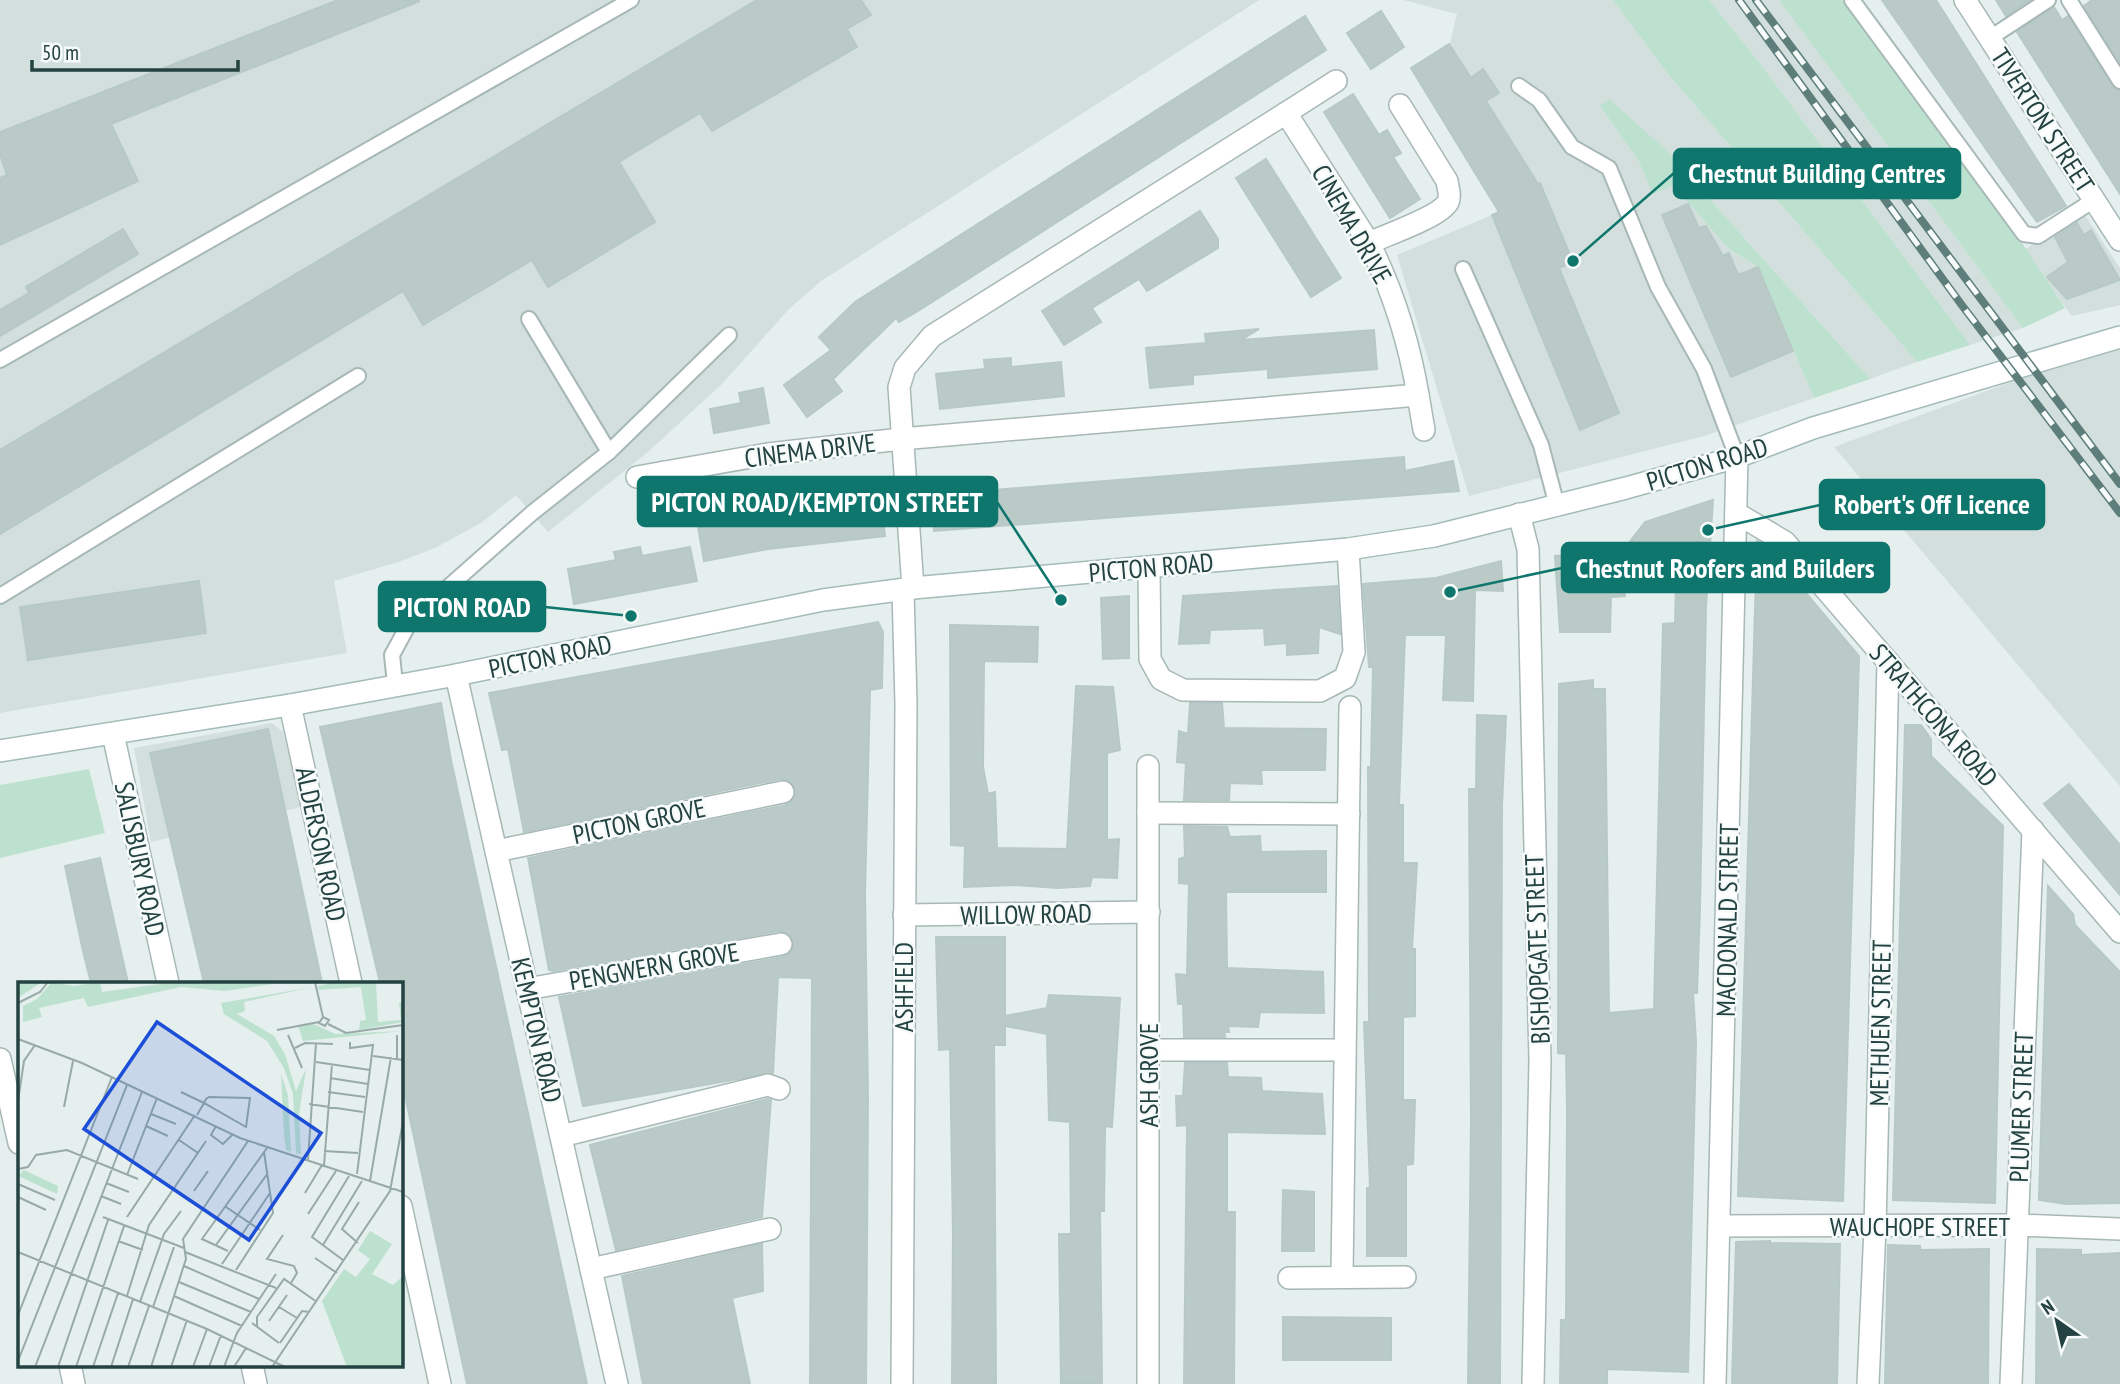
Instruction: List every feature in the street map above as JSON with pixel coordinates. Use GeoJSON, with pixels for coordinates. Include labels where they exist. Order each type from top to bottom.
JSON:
{"type":"FeatureCollection","features":[{"type":"Feature","properties":{"kind":"street","name":"TIVERTON STREET"},"geometry":{"type":"LineString","coordinates":[[1965,0],[2119,237]]}},
{"type":"Feature","properties":{"kind":"street"},"geometry":{"type":"LineString","coordinates":[[1286,113],[1336,81]]}},
{"type":"Feature","properties":{"kind":"street"},"geometry":{"type":"LineString","coordinates":[[1369,243],[1438,212],[1447,203],[1450,193],[1447,181],[1400,105]]}},
{"type":"Feature","properties":{"kind":"street","name":"CINEMA DRIVE"},"geometry":{"type":"LineString","coordinates":[[637,477],[768,454],[901,439],[1418,395],[1412,359],[1391,292],[1369,243],[1286,113],[932,337],[905,368],[898,387],[901,439],[908,589]]}},
{"type":"Feature","properties":{"kind":"street","name":"PICTON ROAD"},"geometry":{"type":"LineString","coordinates":[[0,751],[290,705],[456,675],[823,600],[908,589],[1348,549],[1434,536],[1737,457],[1813,428],[2120,337]]}},
{"type":"Feature","properties":{"kind":"street"},"geometry":{"type":"LineString","coordinates":[[1418,395],[1424,430]]}},
{"type":"Feature","properties":{"kind":"street","name":"MACDONALD STREET"},"geometry":{"type":"LineString","coordinates":[[1715,1384],[1721,1226],[1737,457]]}},
{"type":"Feature","properties":{"kind":"street"},"geometry":{"type":"LineString","coordinates":[[664,472],[672,515]]}},
{"type":"Feature","properties":{"kind":"street","name":"STRATHCONA ROAD"},"geometry":{"type":"LineString","coordinates":[[1736,513],[1785,542],[2120,932]]}},
{"type":"Feature","properties":{"kind":"street","name":"BISHOPGATE STREET"},"geometry":{"type":"LineString","coordinates":[[1519,514],[1528,549],[1540,1061],[1533,1384]]}},
{"type":"Feature","properties":{"kind":"street"},"geometry":{"type":"LineString","coordinates":[[1149,567],[1150,659],[1161,679],[1183,690],[1320,691],[1345,678],[1354,652],[1348,549]]}},
{"type":"Feature","properties":{"kind":"street","name":"ASHFIELD"},"geometry":{"type":"LineString","coordinates":[[902,1384],[908,589]]}},
{"type":"Feature","properties":{"kind":"street","name":"METHUEN STREET"},"geometry":{"type":"LineString","coordinates":[[1868,1384],[1875,1228],[1888,662]]}},
{"type":"Feature","properties":{"kind":"street","name":"KEMPTON ROAD"},"geometry":{"type":"LineString","coordinates":[[456,675],[617,1384]]}},
{"type":"Feature","properties":{"kind":"street","name":"ALDERSON ROAD"},"geometry":{"type":"LineString","coordinates":[[290,705],[351,982]]}},
{"type":"Feature","properties":{"kind":"street"},"geometry":{"type":"LineString","coordinates":[[1342,1275],[1350,707]]}},
{"type":"Feature","properties":{"kind":"street","name":"SALISBURY ROAD"},"geometry":{"type":"LineString","coordinates":[[113,734],[167,982]]}},
{"type":"Feature","properties":{"kind":"street","name":"ASH GROVE"},"geometry":{"type":"LineString","coordinates":[[1148,766],[1148,1384]]}},
{"type":"Feature","properties":{"kind":"street","name":"PICTON GROVE"},"geometry":{"type":"LineString","coordinates":[[496,851],[783,792]]}},
{"type":"Feature","properties":{"kind":"street"},"geometry":{"type":"LineString","coordinates":[[1148,813],[1349,814]]}},
{"type":"Feature","properties":{"kind":"street","name":"PLUMER STREET"},"geometry":{"type":"LineString","coordinates":[[2011,1384],[2033,830]]}},
{"type":"Feature","properties":{"kind":"street","name":"WILLOW ROAD"},"geometry":{"type":"LineString","coordinates":[[904,915],[1149,912]]}},
{"type":"Feature","properties":{"kind":"street","name":"PENGWERN GROVE"},"geometry":{"type":"LineString","coordinates":[[527,989],[781,944]]}},
{"type":"Feature","properties":{"kind":"street"},"geometry":{"type":"LineString","coordinates":[[1148,1050],[1344,1050]]}},
{"type":"Feature","properties":{"kind":"street"},"geometry":{"type":"LineString","coordinates":[[0,1059],[18,1139]]}},
{"type":"Feature","properties":{"kind":"street"},"geometry":{"type":"LineString","coordinates":[[561,1136],[768,1085],[779,1089]]}},
{"type":"Feature","properties":{"kind":"street"},"geometry":{"type":"LineString","coordinates":[[402,1211],[440,1384]]}},
{"type":"Feature","properties":{"kind":"street","name":"WAUCHOPE STREET"},"geometry":{"type":"LineString","coordinates":[[1721,1226],[1875,1228],[2016,1225],[2120,1228]]}},
{"type":"Feature","properties":{"kind":"street"},"geometry":{"type":"LineString","coordinates":[[591,1269],[770,1229]]}},
{"type":"Feature","properties":{"kind":"street"},"geometry":{"type":"LineString","coordinates":[[1289,1278],[1342,1275],[1405,1277]]}},
{"type":"Feature","properties":{"kind":"street"},"geometry":{"type":"LineString","coordinates":[[70,1366],[74,1384]]}},
{"type":"Feature","properties":{"kind":"street"},"geometry":{"type":"LineString","coordinates":[[252,1366],[257,1384]]}},
{"type":"Feature","properties":{"kind":"lane"},"geometry":{"type":"LineString","coordinates":[[0,360],[631,0]]}},
{"type":"Feature","properties":{"kind":"lane"},"geometry":{"type":"LineString","coordinates":[[1852,0],[2024,234],[2038,236],[2094,200]]}},
{"type":"Feature","properties":{"kind":"lane"},"geometry":{"type":"LineString","coordinates":[[1990,38],[2048,0]]}},
{"type":"Feature","properties":{"kind":"lane"},"geometry":{"type":"LineString","coordinates":[[2076,2],[2120,81]]}},
{"type":"Feature","properties":{"kind":"lane"},"geometry":{"type":"LineString","coordinates":[[1519,86],[1539,100],[1572,147],[1609,168],[1658,287],[1704,369],[1737,457]]}},
{"type":"Feature","properties":{"kind":"lane"},"geometry":{"type":"LineString","coordinates":[[1464,269],[1541,445],[1557,506]]}},
{"type":"Feature","properties":{"kind":"lane"},"geometry":{"type":"LineString","coordinates":[[529,319],[609,452]]}},
{"type":"Feature","properties":{"kind":"lane"},"geometry":{"type":"LineString","coordinates":[[396,684],[392,655],[411,620],[532,513],[609,452],[730,335]]}},
{"type":"Feature","properties":{"kind":"lane"},"geometry":{"type":"LineString","coordinates":[[0,596],[358,376]]}},
{"type":"Feature","properties":{"kind":"shaded area"},"geometry":{"type":"Polygon","coordinates":[[[0,0],[1259,0],[821,281],[789,309],[722,384],[648,452],[548,532],[516,495],[481,523],[435,548],[334,581],[347,653],[0,713],[0,0]]]}},
{"type":"Feature","properties":{"kind":"shaded area"},"geometry":{"type":"Polygon","coordinates":[[[1403,0],[1613,0],[1668,74],[1917,362],[1870,379],[1666,150],[1600,106],[1638,160],[1653,193],[1673,184],[1729,249],[1758,267],[1814,398],[1704,436],[1469,496],[1397,255],[1499,212],[1411,68],[1450,43],[1457,14],[1403,0]]]}},
{"type":"Feature","properties":{"kind":"shaded area"},"geometry":{"type":"Polygon","coordinates":[[[1709,0],[1779,0],[2023,328],[1970,345],[1759,62],[1709,0]]]}},
{"type":"Feature","properties":{"kind":"shaded area"},"geometry":{"type":"Polygon","coordinates":[[[2083,212],[2120,268],[2120,305],[2072,316],[2024,250],[2083,212]]]}},
{"type":"Feature","properties":{"kind":"shaded area"},"geometry":{"type":"Polygon","coordinates":[[[2120,348],[2120,786],[1834,447],[2082,356],[2120,348]]]}},
{"type":"Feature","properties":{"kind":"shaded area"},"geometry":{"type":"Polygon","coordinates":[[[272,723],[283,732],[301,807],[151,842],[134,748],[272,723]]]}},
{"type":"Feature","properties":{"kind":"green space"},"geometry":{"type":"Polygon","coordinates":[[[1613,0],[1709,0],[1759,62],[1970,345],[1917,362],[1668,74],[1613,0]]]}},
{"type":"Feature","properties":{"kind":"green space"},"geometry":{"type":"Polygon","coordinates":[[[1779,0],[1842,0],[2016,234],[2065,308],[2023,328],[1779,0]]]}},
{"type":"Feature","properties":{"kind":"green space"},"geometry":{"type":"Polygon","coordinates":[[[1609,99],[1666,150],[1870,379],[1814,398],[1758,267],[1729,249],[1673,185],[1653,194],[1638,160],[1600,106],[1609,99]]]}},
{"type":"Feature","properties":{"kind":"green space"},"geometry":{"type":"Polygon","coordinates":[[[89,769],[105,833],[0,858],[0,785],[89,769]]]}},
{"type":"Feature","properties":{"kind":"building"},"geometry":{"type":"Polygon","coordinates":[[[338,0],[420,1],[111,124],[138,181],[0,245],[0,178],[7,175],[0,154],[0,132],[338,0]]]}},
{"type":"Feature","properties":{"kind":"building"},"geometry":{"type":"Polygon","coordinates":[[[757,0],[861,0],[871,15],[847,29],[857,47],[712,131],[700,113],[619,162],[655,222],[548,287],[532,260],[423,325],[403,291],[0,534],[0,450],[757,0]]]}},
{"type":"Feature","properties":{"kind":"building"},"geometry":{"type":"Polygon","coordinates":[[[1882,0],[1936,0],[2066,206],[2037,222],[1882,0]]]}},
{"type":"Feature","properties":{"kind":"building"},"geometry":{"type":"Polygon","coordinates":[[[1996,0],[2030,0],[2006,16],[1996,0]]]}},
{"type":"Feature","properties":{"kind":"building"},"geometry":{"type":"Polygon","coordinates":[[[2092,0],[2120,0],[2120,63],[2084,6],[2092,0]]]}},
{"type":"Feature","properties":{"kind":"building"},"geometry":{"type":"Polygon","coordinates":[[[2054,7],[2062,20],[2068,16],[2112,86],[2120,91],[2120,194],[2017,32],[2054,7]]]}},
{"type":"Feature","properties":{"kind":"building"},"geometry":{"type":"Polygon","coordinates":[[[1381,11],[1404,47],[1371,69],[1347,33],[1381,11]]]}},
{"type":"Feature","properties":{"kind":"building"},"geometry":{"type":"Polygon","coordinates":[[[1305,16],[1326,50],[918,311],[899,322],[896,318],[833,379],[842,391],[807,417],[784,385],[831,350],[819,337],[855,302],[1305,16]]]}},
{"type":"Feature","properties":{"kind":"building"},"geometry":{"type":"Polygon","coordinates":[[[1449,44],[1471,78],[1483,69],[1499,93],[1486,101],[1538,184],[1540,183],[1573,262],[1559,268],[1619,413],[1580,430],[1492,215],[1499,212],[1411,68],[1449,44]]]}},
{"type":"Feature","properties":{"kind":"building"},"geometry":{"type":"Polygon","coordinates":[[[1353,94],[1379,135],[1387,130],[1401,153],[1393,157],[1420,199],[1390,218],[1324,112],[1353,94]]]}},
{"type":"Feature","properties":{"kind":"building"},"geometry":{"type":"Polygon","coordinates":[[[1266,159],[1341,278],[1311,297],[1236,178],[1266,159]]]}},
{"type":"Feature","properties":{"kind":"building"},"geometry":{"type":"Polygon","coordinates":[[[1688,204],[1699,228],[1706,226],[1723,256],[1729,253],[1738,275],[1758,267],[1793,351],[1731,377],[1662,215],[1688,204]]]}},
{"type":"Feature","properties":{"kind":"building"},"geometry":{"type":"Polygon","coordinates":[[[1200,211],[1218,239],[1218,248],[1147,291],[1139,279],[1092,308],[1101,322],[1064,345],[1042,311],[1200,211]]]}},
{"type":"Feature","properties":{"kind":"building"},"geometry":{"type":"Polygon","coordinates":[[[2077,223],[2084,235],[2091,230],[2120,280],[2067,299],[2047,277],[2068,262],[2055,237],[2077,223]]]}},
{"type":"Feature","properties":{"kind":"building"},"geometry":{"type":"Polygon","coordinates":[[[123,229],[138,254],[0,336],[0,310],[29,293],[26,287],[123,229]]]}},
{"type":"Feature","properties":{"kind":"building"},"geometry":{"type":"Polygon","coordinates":[[[1259,329],[1241,340],[1374,330],[1377,369],[1268,378],[1268,369],[1193,375],[1193,384],[1150,388],[1146,348],[1206,343],[1205,334],[1259,329]]]}},
{"type":"Feature","properties":{"kind":"building"},"geometry":{"type":"Polygon","coordinates":[[[1011,358],[1011,367],[1061,362],[1064,396],[940,409],[936,374],[985,369],[984,360],[1011,358]]]}},
{"type":"Feature","properties":{"kind":"building"},"geometry":{"type":"Polygon","coordinates":[[[763,388],[769,423],[714,433],[710,409],[741,403],[739,393],[763,388]]]}},
{"type":"Feature","properties":{"kind":"building"},"geometry":{"type":"Polygon","coordinates":[[[1404,457],[1405,471],[1453,461],[1459,491],[934,531],[932,495],[1404,457]]]}},
{"type":"Feature","properties":{"kind":"building"},"geometry":{"type":"Polygon","coordinates":[[[1713,500],[1706,607],[1697,993],[1693,993],[1696,1042],[1688,1372],[1607,1369],[1607,1384],[1560,1384],[1561,1320],[1566,1320],[1567,1109],[1566,1054],[1558,1053],[1559,684],[1593,680],[1593,689],[1605,689],[1609,1013],[1654,1009],[1663,624],[1675,623],[1677,549],[1625,548],[1645,522],[1713,500]]]}},
{"type":"Feature","properties":{"kind":"building"},"geometry":{"type":"Polygon","coordinates":[[[881,501],[885,536],[768,549],[704,561],[698,527],[783,512],[881,501]]]}},
{"type":"Feature","properties":{"kind":"building"},"geometry":{"type":"Polygon","coordinates":[[[1757,541],[1773,550],[1787,565],[1784,587],[1800,586],[1859,656],[1843,1201],[1738,1196],[1757,541]]]}},
{"type":"Feature","properties":{"kind":"building"},"geometry":{"type":"Polygon","coordinates":[[[1621,545],[1625,596],[1611,597],[1610,632],[1560,632],[1555,556],[1573,555],[1573,549],[1621,545]]]}},
{"type":"Feature","properties":{"kind":"building"},"geometry":{"type":"Polygon","coordinates":[[[640,547],[642,556],[690,547],[697,581],[574,604],[568,569],[616,560],[614,552],[640,547]]]}},
{"type":"Feature","properties":{"kind":"building"},"geometry":{"type":"Polygon","coordinates":[[[1501,561],[1503,591],[1475,590],[1473,701],[1443,700],[1446,635],[1405,635],[1399,805],[1403,805],[1403,863],[1417,863],[1412,949],[1415,949],[1415,1016],[1403,1017],[1403,1100],[1415,1100],[1413,1164],[1406,1165],[1406,1256],[1367,1256],[1367,1188],[1370,1188],[1364,1022],[1369,1022],[1368,767],[1371,767],[1373,667],[1369,667],[1363,584],[1436,578],[1501,561]]]}},
{"type":"Feature","properties":{"kind":"building"},"geometry":{"type":"Polygon","coordinates":[[[199,581],[206,633],[28,660],[20,607],[199,581]]]}},
{"type":"Feature","properties":{"kind":"building"},"geometry":{"type":"Polygon","coordinates":[[[1337,586],[1340,634],[1319,627],[1318,653],[1287,655],[1287,643],[1265,645],[1264,628],[1210,630],[1209,643],[1179,644],[1183,596],[1337,586]]]}},
{"type":"Feature","properties":{"kind":"building"},"geometry":{"type":"Polygon","coordinates":[[[1129,596],[1129,658],[1103,659],[1101,598],[1129,596]]]}},
{"type":"Feature","properties":{"kind":"building"},"geometry":{"type":"Polygon","coordinates":[[[878,622],[883,632],[882,688],[870,690],[865,894],[868,1097],[866,1384],[810,1384],[812,978],[778,977],[773,1073],[583,1106],[559,997],[783,957],[793,949],[791,936],[779,931],[549,970],[528,858],[786,805],[795,797],[796,789],[788,780],[780,779],[524,832],[508,749],[502,750],[489,693],[878,622]]]}},
{"type":"Feature","properties":{"kind":"building"},"geometry":{"type":"Polygon","coordinates":[[[950,625],[1038,627],[1037,662],[984,661],[983,767],[988,794],[995,792],[997,848],[1067,849],[1076,686],[1113,687],[1120,750],[1107,753],[1107,840],[1119,839],[1117,878],[1092,877],[1090,886],[1058,888],[1015,885],[964,887],[965,846],[951,845],[950,625]]]}},
{"type":"Feature","properties":{"kind":"building"},"geometry":{"type":"Polygon","coordinates":[[[441,703],[451,760],[587,1384],[467,1384],[402,1082],[402,982],[380,982],[320,727],[441,703]]]}},
{"type":"Feature","properties":{"kind":"building"},"geometry":{"type":"Polygon","coordinates":[[[1190,703],[1222,703],[1224,728],[1326,729],[1325,770],[1261,770],[1262,784],[1230,783],[1229,800],[1184,800],[1186,763],[1177,762],[1179,731],[1188,734],[1190,703]]]}},
{"type":"Feature","properties":{"kind":"building"},"geometry":{"type":"Polygon","coordinates":[[[1477,715],[1506,716],[1502,806],[1500,1384],[1468,1384],[1471,1121],[1469,789],[1476,789],[1477,715]]]}},
{"type":"Feature","properties":{"kind":"building"},"geometry":{"type":"Polygon","coordinates":[[[1905,725],[1921,725],[1931,739],[1931,756],[2003,826],[1995,1203],[1893,1200],[1905,725]]]}},
{"type":"Feature","properties":{"kind":"building"},"geometry":{"type":"Polygon","coordinates":[[[268,729],[322,982],[204,982],[150,753],[268,729]]]}},
{"type":"Feature","properties":{"kind":"building"},"geometry":{"type":"Polygon","coordinates":[[[2069,784],[2120,845],[2120,895],[2044,804],[2069,784]]]}},
{"type":"Feature","properties":{"kind":"building"},"geometry":{"type":"Polygon","coordinates":[[[1184,826],[1227,827],[1230,837],[1260,836],[1261,852],[1326,851],[1326,892],[1226,892],[1227,968],[1323,972],[1324,1013],[1260,1012],[1258,1027],[1228,1026],[1229,1032],[1224,1032],[1225,1037],[1184,1037],[1183,1004],[1178,1004],[1176,974],[1187,975],[1189,884],[1179,883],[1179,859],[1185,857],[1184,826]]]}},
{"type":"Feature","properties":{"kind":"building"},"geometry":{"type":"Polygon","coordinates":[[[100,858],[128,982],[91,982],[65,866],[100,858]]]}},
{"type":"Feature","properties":{"kind":"building"},"geometry":{"type":"Polygon","coordinates":[[[2048,886],[2073,914],[2075,925],[2120,972],[2120,1203],[2066,1204],[2039,1200],[2048,886]]]}},
{"type":"Feature","properties":{"kind":"building"},"geometry":{"type":"Polygon","coordinates":[[[936,937],[1005,937],[1005,1016],[1047,1008],[1049,995],[1120,998],[1112,1127],[1105,1126],[1104,1211],[1100,1211],[1102,1383],[1061,1383],[1059,1234],[1071,1234],[1070,1122],[1049,1120],[1047,1034],[1005,1026],[1005,1045],[994,1045],[996,1384],[952,1384],[950,1049],[939,1050],[936,937]]]}},
{"type":"Feature","properties":{"kind":"building"},"geometry":{"type":"Polygon","coordinates":[[[1185,1063],[1227,1063],[1228,1077],[1261,1078],[1262,1091],[1322,1094],[1325,1134],[1227,1132],[1227,1212],[1235,1212],[1234,1384],[1184,1384],[1187,1125],[1177,1126],[1176,1096],[1183,1096],[1185,1063]]]}},
{"type":"Feature","properties":{"kind":"building"},"geometry":{"type":"Polygon","coordinates":[[[771,1100],[762,1217],[616,1250],[590,1145],[771,1100]]]}},
{"type":"Feature","properties":{"kind":"building"},"geometry":{"type":"Polygon","coordinates":[[[1283,1190],[1314,1192],[1314,1251],[1282,1251],[1283,1190]]]}},
{"type":"Feature","properties":{"kind":"building"},"geometry":{"type":"Polygon","coordinates":[[[1736,1242],[1840,1244],[1837,1384],[1732,1384],[1736,1242]]]}},
{"type":"Feature","properties":{"kind":"building"},"geometry":{"type":"Polygon","coordinates":[[[762,1244],[763,1291],[732,1298],[750,1384],[643,1384],[622,1276],[762,1244]]]}},
{"type":"Feature","properties":{"kind":"building"},"geometry":{"type":"Polygon","coordinates":[[[1888,1245],[1920,1246],[1920,1250],[1989,1249],[1988,1384],[1885,1384],[1888,1245]]]}},
{"type":"Feature","properties":{"kind":"building"},"geometry":{"type":"Polygon","coordinates":[[[2037,1249],[2081,1250],[2081,1255],[2120,1253],[2120,1384],[2036,1384],[2037,1249]]]}},
{"type":"Feature","properties":{"kind":"building"},"geometry":{"type":"Polygon","coordinates":[[[1283,1317],[1391,1318],[1391,1360],[1283,1360],[1283,1317]]]}},
{"type":"Feature","properties":{"kind":"railway"},"geometry":{"type":"LineString","coordinates":[[1739,0],[1961,304],[2120,513]]}},
{"type":"Feature","properties":{"kind":"railway"},"geometry":{"type":"LineString","coordinates":[[1756,0],[2120,484]]}},
{"type":"Feature","properties":{"kind":"place","name":"Chestnut Building Centres"},"geometry":{"type":"Point","coordinates":[1573,261]}},
{"type":"Feature","properties":{"kind":"place","name":"Robert's Off Licence"},"geometry":{"type":"Point","coordinates":[1708,530]}},
{"type":"Feature","properties":{"kind":"place","name":"Chestnut Roofers and Builders"},"geometry":{"type":"Point","coordinates":[1450,592]}},
{"type":"Feature","properties":{"kind":"place","name":"PICTON ROAD/KEMPTON STREET"},"geometry":{"type":"Point","coordinates":[1061,600]}},
{"type":"Feature","properties":{"kind":"place","name":"PICTON ROAD"},"geometry":{"type":"Point","coordinates":[631,616]}}]}
